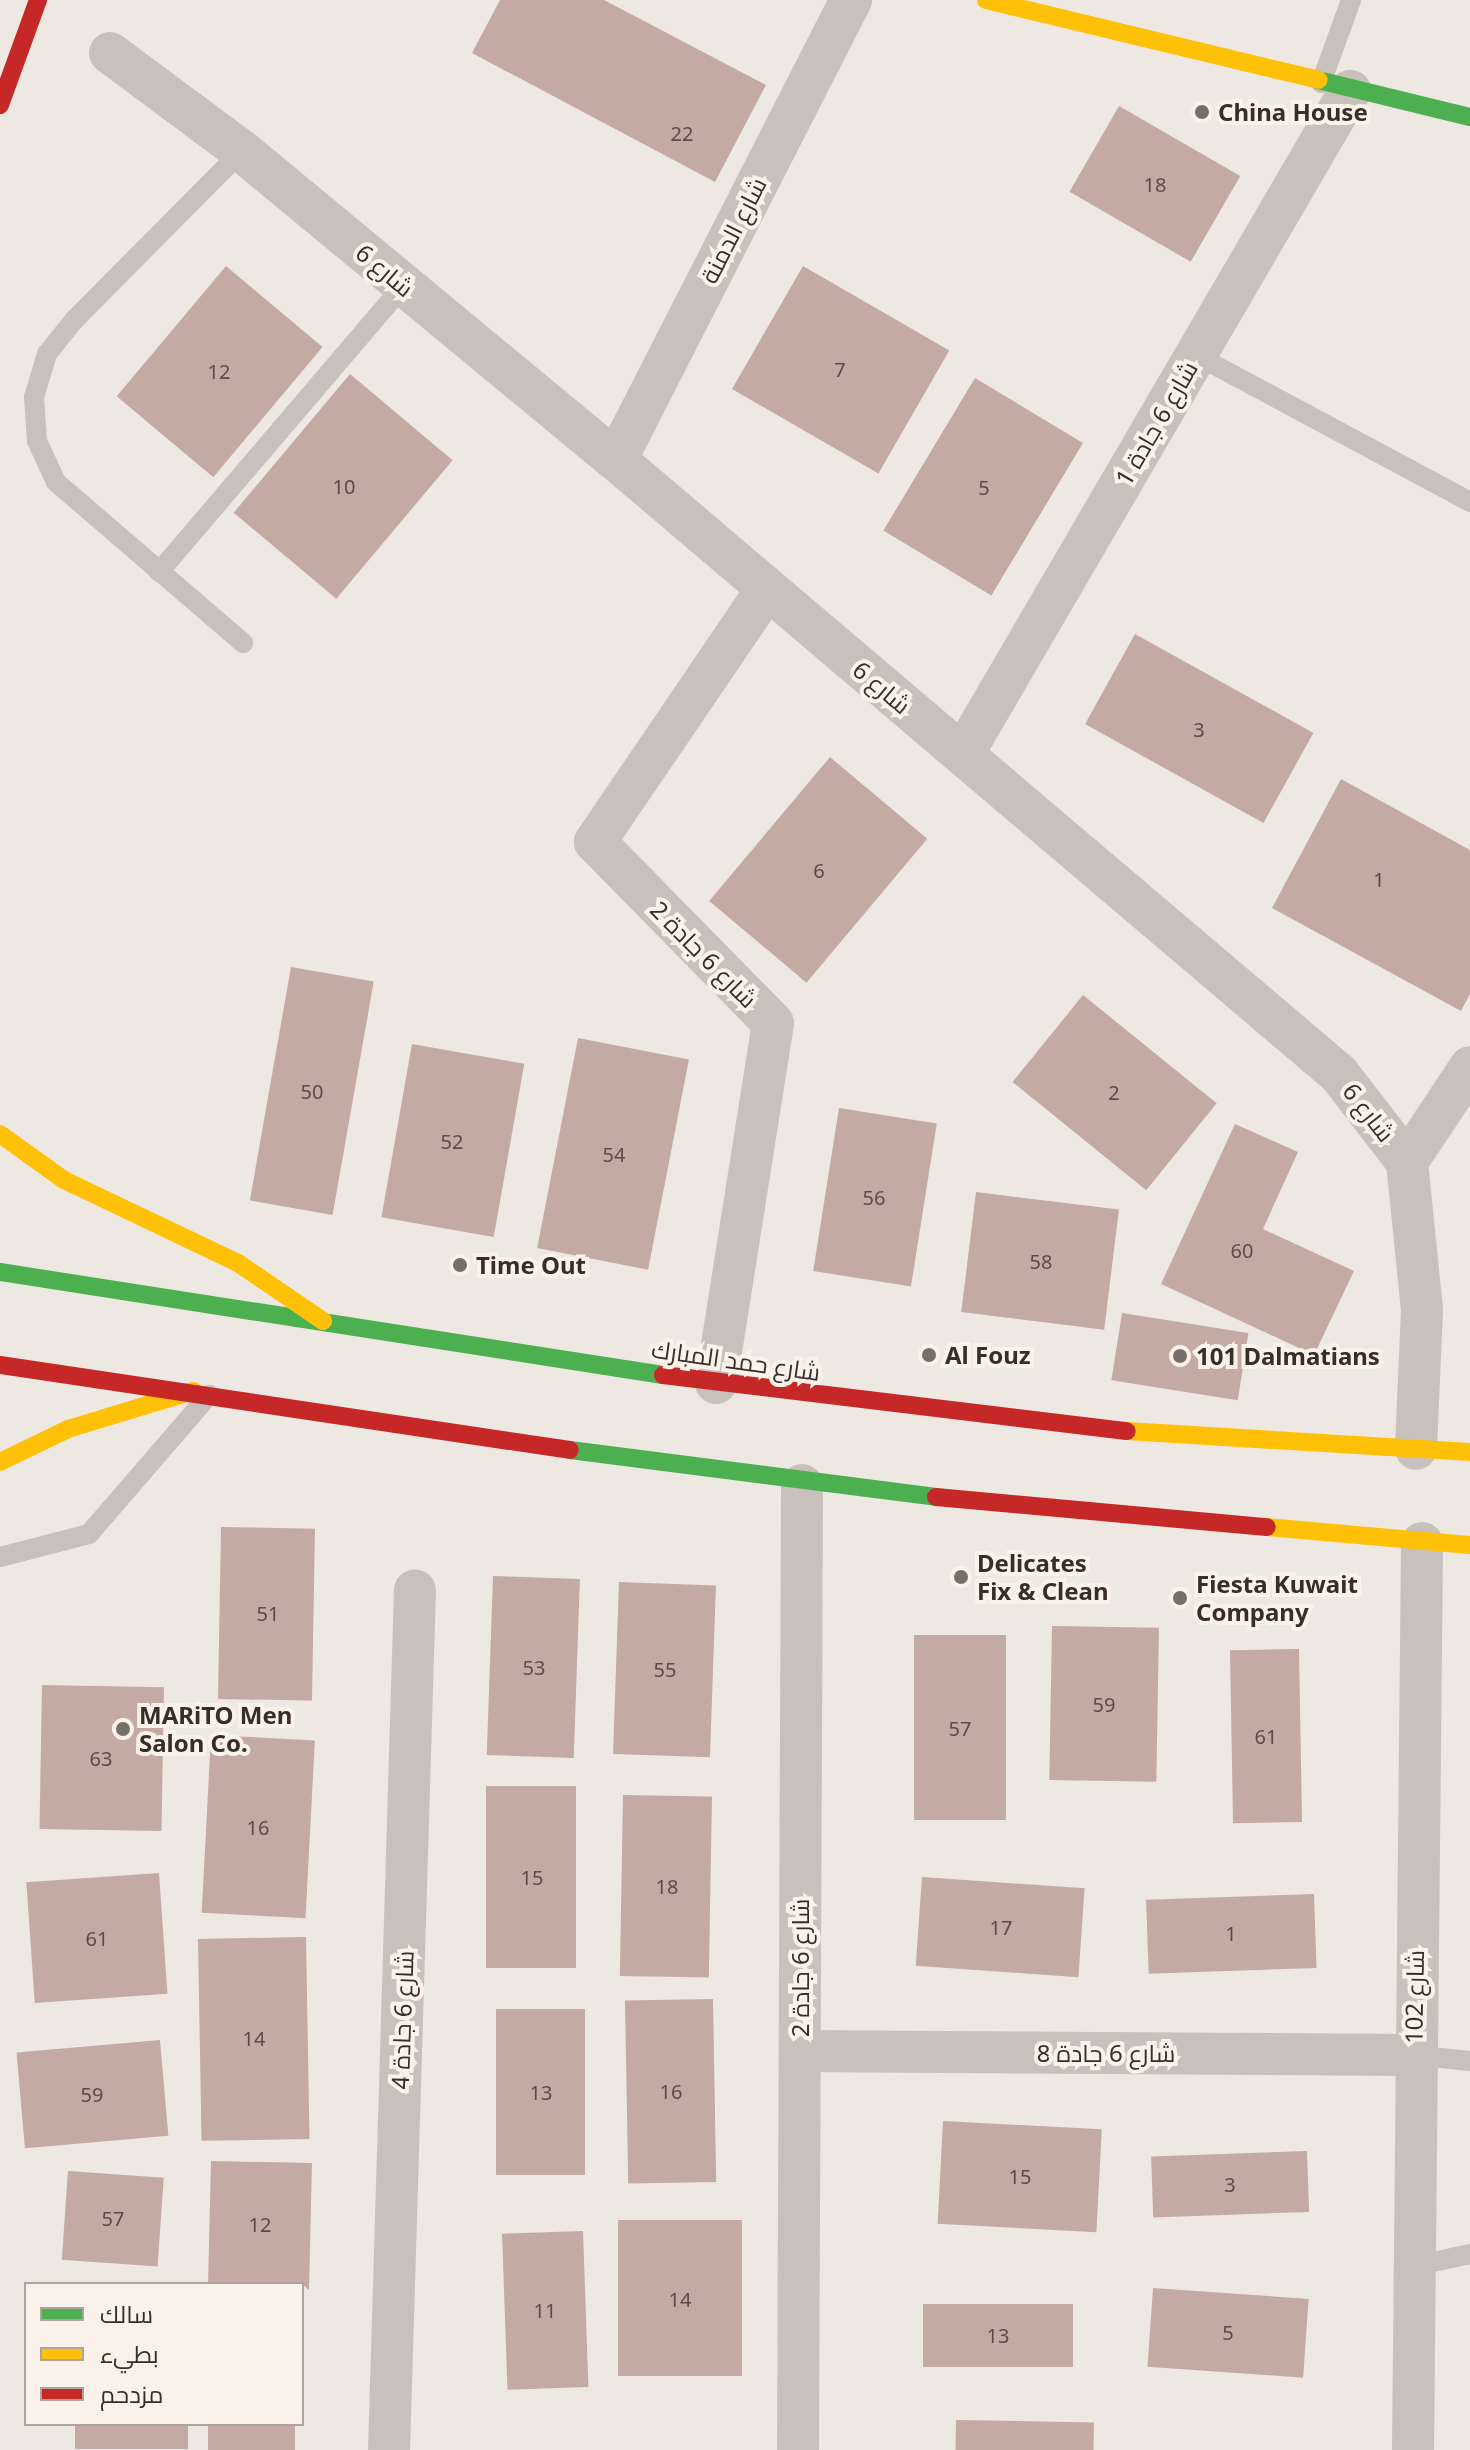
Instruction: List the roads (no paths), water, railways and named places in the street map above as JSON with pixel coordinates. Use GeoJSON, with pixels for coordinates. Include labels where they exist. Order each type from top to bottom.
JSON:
{"type":"FeatureCollection","features":[{"type":"Feature","properties":{"kind":"main road"},"geometry":{"type":"LineString","coordinates":[[0,105],[38,0]]}},
{"type":"Feature","properties":{"kind":"main road"},"geometry":{"type":"LineString","coordinates":[[986,0],[1335,87],[1470,117]]}},
{"type":"Feature","properties":{"kind":"main road"},"geometry":{"type":"LineString","coordinates":[[0,1134],[64,1180],[227,1256],[323,1321]]}},
{"type":"Feature","properties":{"kind":"main road","name":"شارع حمد المبارك"},"geometry":{"type":"LineString","coordinates":[[0,1272],[716,1383],[1070,1428],[1470,1452]]}},
{"type":"Feature","properties":{"kind":"main road"},"geometry":{"type":"LineString","coordinates":[[0,1365],[202,1392],[802,1485],[1470,1545]]}},
{"type":"Feature","properties":{"kind":"main road"},"geometry":{"type":"LineString","coordinates":[[0,1462],[68,1429],[202,1392]]}},
{"type":"Feature","properties":{"kind":"street","name":"شارع الدمنة"},"geometry":{"type":"LineString","coordinates":[[616,460],[851,0]]}},
{"type":"Feature","properties":{"kind":"street","name":"شارع 6"},"geometry":{"type":"LineString","coordinates":[[110,53],[242,151],[616,460],[1339,1074],[1407,1162],[1422,1310],[1416,1449]]}},
{"type":"Feature","properties":{"kind":"street","name":"شارع 6 جادة 1"},"geometry":{"type":"LineString","coordinates":[[963,754],[1196,355],[1335,87]]}},
{"type":"Feature","properties":{"kind":"street","name":"شارع 6 جادة 2"},"geometry":{"type":"LineString","coordinates":[[716,1383],[773,1023],[595,842],[766,590]]}},
{"type":"Feature","properties":{"kind":"street"},"geometry":{"type":"LineString","coordinates":[[1407,1162],[1470,1067]]}},
{"type":"Feature","properties":{"kind":"street","name":"شارع 6 جادة 2"},"geometry":{"type":"LineString","coordinates":[[798,2450],[802,1485]]}},
{"type":"Feature","properties":{"kind":"street","name":"شارع 102"},"geometry":{"type":"LineString","coordinates":[[1413,2450],[1413,2055],[1422,1543]]}},
{"type":"Feature","properties":{"kind":"street","name":"شارع 6 جادة 4"},"geometry":{"type":"LineString","coordinates":[[389,2450],[415,1590]]}},
{"type":"Feature","properties":{"kind":"street","name":"شارع 6 جادة 8"},"geometry":{"type":"LineString","coordinates":[[800,2051],[1413,2055]]}},
{"type":"Feature","properties":{"kind":"lane"},"geometry":{"type":"LineString","coordinates":[[1335,87],[1351,0]]}},
{"type":"Feature","properties":{"kind":"lane"},"geometry":{"type":"LineString","coordinates":[[242,151],[75,319],[47,354],[34,397],[37,441],[56,482],[243,643]]}},
{"type":"Feature","properties":{"kind":"lane"},"geometry":{"type":"LineString","coordinates":[[159,572],[404,285]]}},
{"type":"Feature","properties":{"kind":"lane"},"geometry":{"type":"LineString","coordinates":[[1196,355],[1470,502]]}},
{"type":"Feature","properties":{"kind":"lane"},"geometry":{"type":"LineString","coordinates":[[0,1557],[89,1534],[202,1392]]}},
{"type":"Feature","properties":{"kind":"lane"},"geometry":{"type":"LineString","coordinates":[[1413,2055],[1470,2061]]}},
{"type":"Feature","properties":{"kind":"lane"},"geometry":{"type":"LineString","coordinates":[[1415,2266],[1470,2254]]}},
{"type":"Feature","properties":{"kind":"place","name":"China House"},"geometry":{"type":"Point","coordinates":[1202,112]}},
{"type":"Feature","properties":{"kind":"place","name":"Time Out"},"geometry":{"type":"Point","coordinates":[460,1265]}},
{"type":"Feature","properties":{"kind":"place","name":"Al Fouz"},"geometry":{"type":"Point","coordinates":[929,1355]}},
{"type":"Feature","properties":{"kind":"place","name":"101 Dalmatians"},"geometry":{"type":"Point","coordinates":[1180,1356]}},
{"type":"Feature","properties":{"kind":"place","name":"Delicates Fix & Clean"},"geometry":{"type":"Point","coordinates":[961,1577]}},
{"type":"Feature","properties":{"kind":"place","name":"Fiesta Kuwait Company"},"geometry":{"type":"Point","coordinates":[1180,1598]}},
{"type":"Feature","properties":{"kind":"place","name":"MARiTO Men Salon Co."},"geometry":{"type":"Point","coordinates":[123,1729]}}]}
